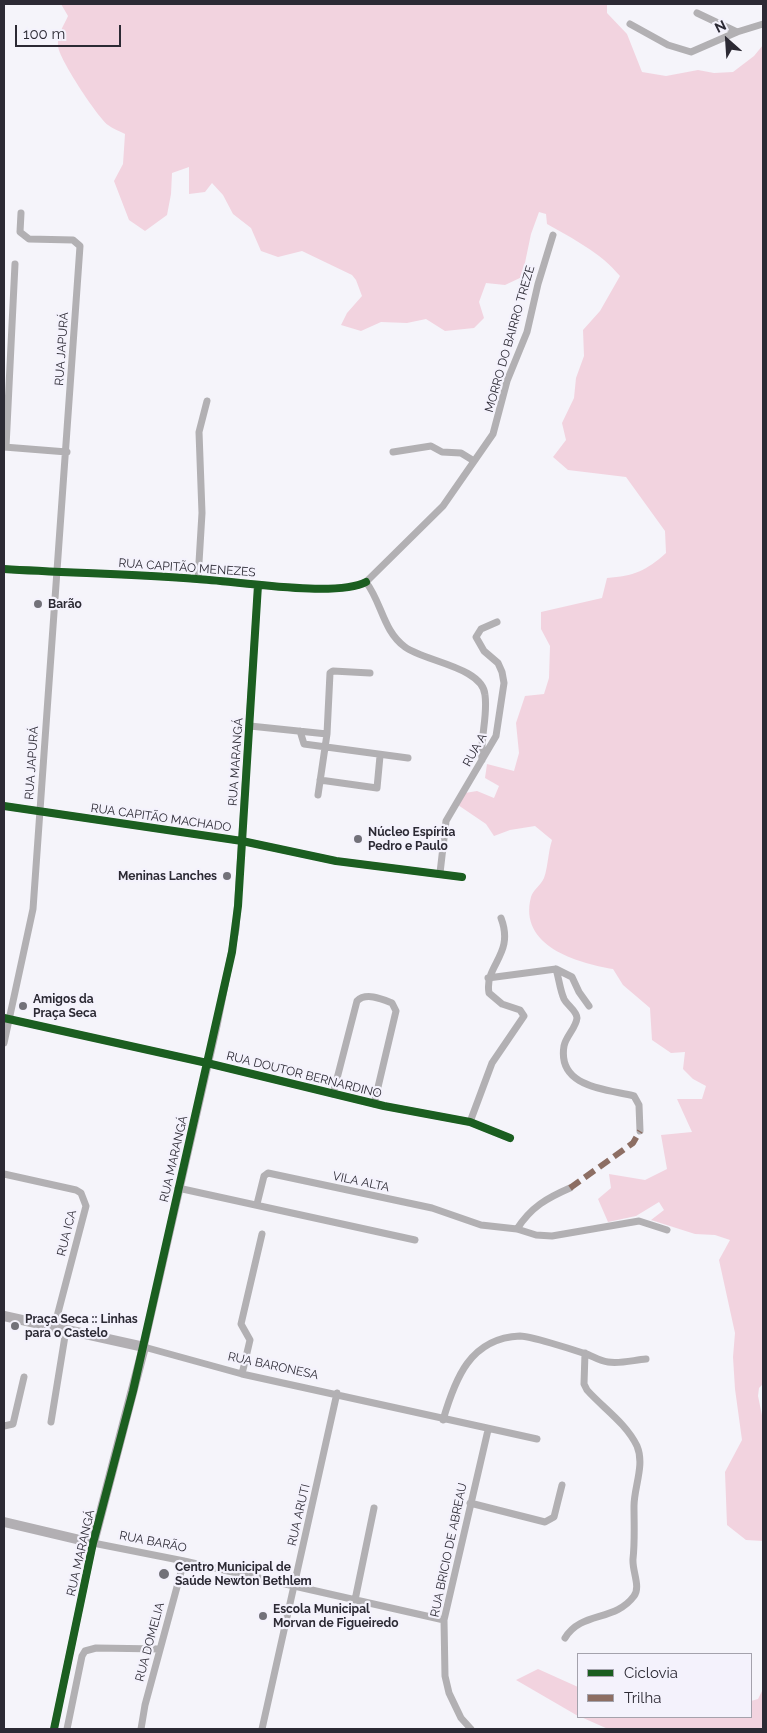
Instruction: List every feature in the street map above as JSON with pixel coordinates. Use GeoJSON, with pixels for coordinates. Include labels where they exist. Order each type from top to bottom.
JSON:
{"type":"FeatureCollection","features":[{"type":"Feature","properties":{"kind":"street"},"geometry":{"type":"LineString","coordinates":[[697,13],[737,32]]}},
{"type":"Feature","properties":{"kind":"street"},"geometry":{"type":"LineString","coordinates":[[630,24],[668,45],[691,52],[737,32],[763,24]]}},
{"type":"Feature","properties":{"kind":"street","name":"RUA JAPURÁ"},"geometry":{"type":"LineString","coordinates":[[4,1044],[6,1019],[32,916],[67,452],[80,246],[73,240],[30,239],[24,237],[20,232],[21,213]]}},
{"type":"Feature","properties":{"kind":"street","name":"MORRO DO BAIRRO TREZE"},"geometry":{"type":"LineString","coordinates":[[366,582],[443,506],[493,434],[498,423],[507,381],[527,332],[538,284],[554,234]]}},
{"type":"Feature","properties":{"kind":"street"},"geometry":{"type":"LineString","coordinates":[[15,264],[5,447],[67,452]]}},
{"type":"Feature","properties":{"kind":"street"},"geometry":{"type":"LineString","coordinates":[[198,579],[202,513],[199,432],[207,402]]}},
{"type":"Feature","properties":{"kind":"street"},"geometry":{"type":"LineString","coordinates":[[393,452],[431,446],[442,452],[461,453],[474,461]]}},
{"type":"Feature","properties":{"kind":"street","name":"RUA CAPITÃO MENEZES"},"geometry":{"type":"LineString","coordinates":[[4,569],[198,579],[258,585],[355,588],[366,582]]}},
{"type":"Feature","properties":{"kind":"street"},"geometry":{"type":"LineString","coordinates":[[366,582],[377,596],[388,629],[406,648],[448,664],[480,683],[486,697],[481,744],[482,760]]}},
{"type":"Feature","properties":{"kind":"street","name":"RUA MARANGÁ"},"geometry":{"type":"LineString","coordinates":[[54,1729],[93,1543],[144,1347],[236,929],[258,585]]}},
{"type":"Feature","properties":{"kind":"street","name":"RUA A"},"geometry":{"type":"LineString","coordinates":[[440,873],[446,821],[496,736],[504,682],[498,663],[484,651],[476,637],[481,630],[497,622]]}},
{"type":"Feature","properties":{"kind":"street"},"geometry":{"type":"LineString","coordinates":[[318,794],[327,734],[332,671],[370,673]]}},
{"type":"Feature","properties":{"kind":"street"},"geometry":{"type":"LineString","coordinates":[[250,726],[327,734]]}},
{"type":"Feature","properties":{"kind":"street"},"geometry":{"type":"LineString","coordinates":[[300,731],[304,744],[380,756],[408,758]]}},
{"type":"Feature","properties":{"kind":"street"},"geometry":{"type":"LineString","coordinates":[[320,780],[377,788],[380,756]]}},
{"type":"Feature","properties":{"kind":"street","name":"RUA CAPITÃO MACHADO"},"geometry":{"type":"LineString","coordinates":[[4,806],[242,841],[336,861],[462,877]]}},
{"type":"Feature","properties":{"kind":"street"},"geometry":{"type":"LineString","coordinates":[[470,1122],[492,1063],[524,1016],[520,1010],[502,1004],[491,997],[488,978],[498,964],[504,944],[505,934],[501,918]]}},
{"type":"Feature","properties":{"kind":"street"},"geometry":{"type":"LineString","coordinates":[[488,978],[556,969],[572,977],[579,992],[589,1006]]}},
{"type":"Feature","properties":{"kind":"street"},"geometry":{"type":"LineString","coordinates":[[556,969],[564,998],[577,1018],[566,1037],[563,1057],[567,1067],[573,1077],[590,1086],[634,1096],[639,1105],[640,1131]]}},
{"type":"Feature","properties":{"kind":"street"},"geometry":{"type":"LineString","coordinates":[[333,1094],[357,1001],[364,997],[380,998],[392,1002],[396,1011],[374,1104]]}},
{"type":"Feature","properties":{"kind":"street","name":"RUA DOUTOR BERNARDINO"},"geometry":{"type":"LineString","coordinates":[[6,1019],[208,1063],[374,1104],[470,1122],[510,1138]]}},
{"type":"Feature","properties":{"kind":"street","name":"VILA ALTA"},"geometry":{"type":"LineString","coordinates":[[257,1204],[264,1176],[268,1173],[432,1208],[481,1225],[517,1228]]}},
{"type":"Feature","properties":{"kind":"street","name":"RUA ICA"},"geometry":{"type":"LineString","coordinates":[[4,1174],[76,1190],[84,1198],[86,1206],[54,1328]]}},
{"type":"Feature","properties":{"kind":"street"},"geometry":{"type":"LineString","coordinates":[[178,1188],[415,1240]]}},
{"type":"Feature","properties":{"kind":"street"},"geometry":{"type":"LineString","coordinates":[[570,1188],[539,1204],[524,1218],[517,1228],[536,1235],[552,1236],[639,1221],[667,1230]]}},
{"type":"Feature","properties":{"kind":"street"},"geometry":{"type":"LineString","coordinates":[[242,1374],[250,1340],[241,1324],[262,1234]]}},
{"type":"Feature","properties":{"kind":"street","name":"RUA BARONESA"},"geometry":{"type":"LineString","coordinates":[[4,1316],[144,1347],[242,1374],[337,1393],[443,1420],[537,1439]]}},
{"type":"Feature","properties":{"kind":"street"},"geometry":{"type":"LineString","coordinates":[[51,1422],[66,1330]]}},
{"type":"Feature","properties":{"kind":"street"},"geometry":{"type":"LineString","coordinates":[[443,1420],[456,1380],[476,1353],[489,1344],[521,1336],[585,1353],[595,1359],[614,1363],[646,1359]]}},
{"type":"Feature","properties":{"kind":"street"},"geometry":{"type":"LineString","coordinates":[[564,1638],[577,1623],[612,1613],[633,1598],[637,1591],[633,1564],[634,1506],[640,1462],[638,1448],[629,1432],[586,1390],[584,1384],[585,1353]]}},
{"type":"Feature","properties":{"kind":"street"},"geometry":{"type":"LineString","coordinates":[[4,1426],[14,1424],[24,1377]]}},
{"type":"Feature","properties":{"kind":"street","name":"RUA ARUTI"},"geometry":{"type":"LineString","coordinates":[[262,1729],[337,1393]]}},
{"type":"Feature","properties":{"kind":"street","name":"RUA BRICIO DE ABREAU"},"geometry":{"type":"LineString","coordinates":[[470,1729],[461,1718],[449,1693],[446,1676],[444,1620],[488,1430]]}},
{"type":"Feature","properties":{"kind":"street"},"geometry":{"type":"LineString","coordinates":[[470,1503],[545,1522],[554,1518],[562,1485]]}},
{"type":"Feature","properties":{"kind":"street"},"geometry":{"type":"LineString","coordinates":[[355,1600],[374,1508]]}},
{"type":"Feature","properties":{"kind":"street","name":"RUA BARÃO"},"geometry":{"type":"LineString","coordinates":[[4,1522],[444,1620]]}},
{"type":"Feature","properties":{"kind":"street","name":"RUA DOMELIA"},"geometry":{"type":"LineString","coordinates":[[141,1729],[184,1561]]}},
{"type":"Feature","properties":{"kind":"street"},"geometry":{"type":"LineString","coordinates":[[67,1729],[82,1656],[85,1651],[96,1648],[160,1649]]}},
{"type":"Feature","properties":{"kind":"shaded area"},"geometry":{"type":"Polygon","coordinates":[[[61,4],[607,4],[607,13],[627,34],[642,72],[666,76],[698,70],[714,73],[733,72],[754,56],[763,45],[763,1384],[759,1388],[758,1396],[763,1420],[763,1541],[746,1540],[727,1525],[725,1472],[742,1440],[735,1389],[733,1357],[735,1333],[719,1260],[730,1240],[715,1235],[695,1234],[651,1220],[664,1210],[659,1202],[636,1216],[608,1222],[598,1199],[611,1188],[609,1174],[645,1180],[667,1169],[661,1135],[692,1132],[677,1099],[702,1099],[706,1086],[693,1079],[683,1069],[685,1052],[671,1053],[652,1040],[650,1008],[623,985],[613,969],[568,957],[542,940],[533,928],[529,914],[531,897],[544,878],[552,840],[535,826],[510,830],[494,836],[486,824],[458,805],[465,793],[477,791],[494,798],[499,786],[485,778],[487,764],[514,771],[519,753],[516,723],[525,696],[544,694],[549,678],[550,646],[541,629],[541,612],[602,598],[607,578],[639,572],[666,553],[665,531],[626,477],[568,470],[553,457],[566,440],[562,423],[574,398],[576,378],[584,356],[583,330],[600,311],[620,276],[595,253],[547,224],[546,214],[539,212],[531,234],[522,277],[505,285],[486,283],[479,302],[484,318],[474,328],[445,331],[426,319],[407,323],[381,322],[361,331],[341,325],[347,313],[362,296],[352,275],[302,251],[278,257],[261,251],[251,228],[233,214],[223,195],[212,183],[205,192],[189,194],[189,167],[172,173],[167,215],[145,231],[129,220],[114,181],[123,164],[125,134],[103,120],[79,87],[60,53],[58,46],[59,38],[68,16],[61,4]]]}},
{"type":"Feature","properties":{"kind":"shaded area"},"geometry":{"type":"Polygon","coordinates":[[[538,1669],[577,1687],[577,1715],[516,1680],[538,1669]]]}},
{"type":"Feature","properties":{"kind":"shaded area"},"geometry":{"type":"Polygon","coordinates":[[[763,1689],[763,1729],[608,1729],[583,1718],[752,1718],[752,1701],[758,1699],[763,1689]]]}},
{"type":"Feature","properties":{"kind":"marked path"},"geometry":{"type":"LineString","coordinates":[[570,1188],[633,1143],[640,1131]]}},
{"type":"Feature","properties":{"kind":"cycle path"},"geometry":{"type":"LineString","coordinates":[[4,569],[173,577],[309,589],[351,587],[366,582]]}},
{"type":"Feature","properties":{"kind":"cycle path"},"geometry":{"type":"LineString","coordinates":[[54,1729],[93,1543],[133,1391],[232,952],[238,906],[258,585]]}},
{"type":"Feature","properties":{"kind":"cycle path"},"geometry":{"type":"LineString","coordinates":[[4,806],[242,841],[336,861],[462,877]]}},
{"type":"Feature","properties":{"kind":"cycle path"},"geometry":{"type":"LineString","coordinates":[[4,1018],[207,1063],[384,1106],[470,1122],[510,1138]]}},
{"type":"Feature","properties":{"kind":"place","name":"Barão"},"geometry":{"type":"Point","coordinates":[38,604]}},
{"type":"Feature","properties":{"kind":"place","name":"Núcleo Espírita Pedro e Paulo"},"geometry":{"type":"Point","coordinates":[358,839]}},
{"type":"Feature","properties":{"kind":"place","name":"Meninas Lanches"},"geometry":{"type":"Point","coordinates":[227,876]}},
{"type":"Feature","properties":{"kind":"place","name":"Amigos da Praça Seca"},"geometry":{"type":"Point","coordinates":[23,1006]}},
{"type":"Feature","properties":{"kind":"place","name":"Praça Seca :: Linhas para o Castelo"},"geometry":{"type":"Point","coordinates":[15,1326]}},
{"type":"Feature","properties":{"kind":"place","name":"Centro Municipal de Saúde Newton Bethlem"},"geometry":{"type":"Point","coordinates":[164,1574]}},
{"type":"Feature","properties":{"kind":"place","name":"Escola Municipal Morvan de Figueiredo"},"geometry":{"type":"Point","coordinates":[263,1616]}}]}
